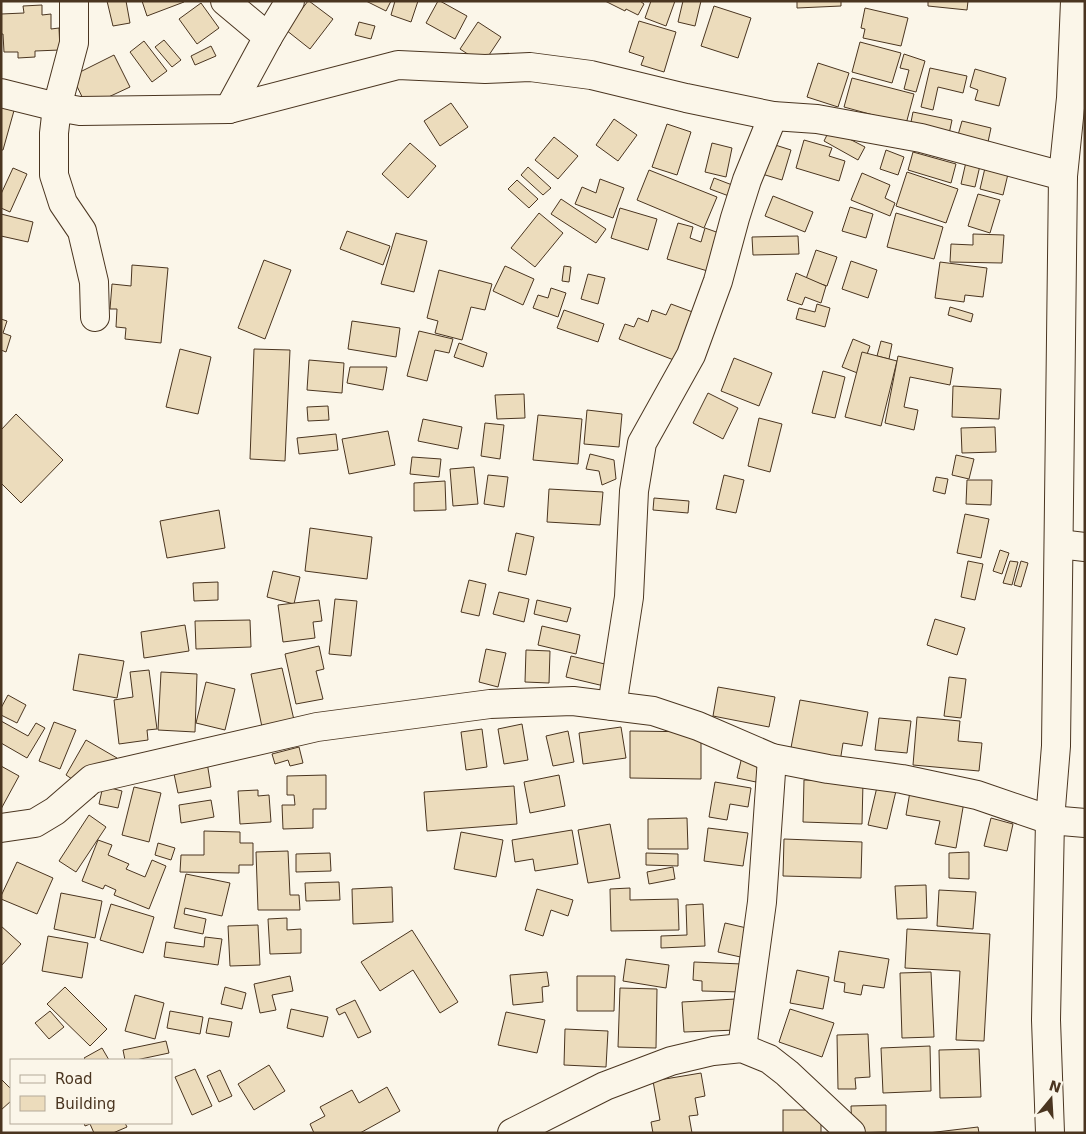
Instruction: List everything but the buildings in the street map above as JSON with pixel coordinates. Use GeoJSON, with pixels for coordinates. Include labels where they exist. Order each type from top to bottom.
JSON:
{"type":"FeatureCollection","features":[{"type":"Feature","properties":{"kind":"main road"},"geometry":{"type":"LineString","coordinates":[[74,1],[74,43],[57,107],[54,133],[54,175],[63,202],[82,231],[94,282],[95,317]]}},
{"type":"Feature","properties":{"kind":"main road"},"geometry":{"type":"LineString","coordinates":[[225,1],[268,37]]}},
{"type":"Feature","properties":{"kind":"main road"},"geometry":{"type":"LineString","coordinates":[[229,109],[290,1]]}},
{"type":"Feature","properties":{"kind":"main road"},"geometry":{"type":"LineString","coordinates":[[1050,1133],[1046,1020],[1050,820],[1072,546],[1063,176],[1071,98],[1075,1]]}},
{"type":"Feature","properties":{"kind":"main road"},"geometry":{"type":"LineString","coordinates":[[1,93],[80,111],[229,109],[398,65],[485,69],[530,67],[592,75],[686,98],[773,116],[817,119],[921,138],[1063,176]]}},
{"type":"Feature","properties":{"kind":"main road"},"geometry":{"type":"LineString","coordinates":[[612,706],[629,597],[634,491],[642,443],[691,355],[718,281],[747,180],[773,116]]}},
{"type":"Feature","properties":{"kind":"main road"},"geometry":{"type":"LineString","coordinates":[[1,828],[35,823],[55,811],[92,779],[317,727],[490,704],[573,701],[653,711],[698,726],[772,758],[828,769],[902,779],[976,795],[1050,820],[1085,823]]}},
{"type":"Feature","properties":{"kind":"main road"},"geometry":{"type":"LineString","coordinates":[[742,1048],[762,902],[772,758]]}},
{"type":"Feature","properties":{"kind":"main road"},"geometry":{"type":"LineString","coordinates":[[512,1133],[605,1086],[671,1061],[713,1051],[742,1048],[769,1059],[851,1133]]}}]}
